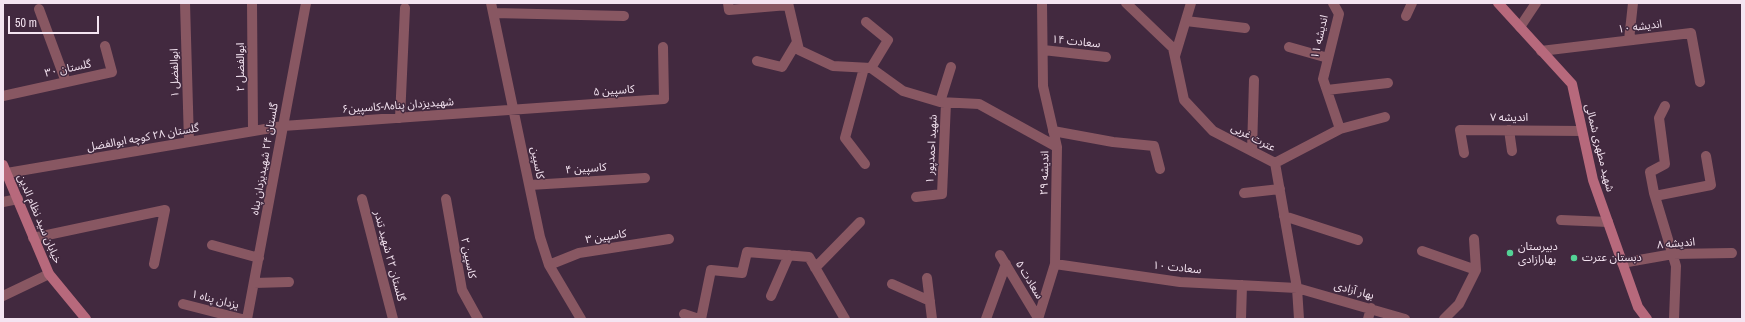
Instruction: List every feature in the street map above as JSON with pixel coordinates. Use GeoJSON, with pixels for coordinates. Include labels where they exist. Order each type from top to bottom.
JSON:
{"type":"FeatureCollection","features":[{"type":"Feature","properties":{"kind":"main road","name":"شهید مطهری شمالی"},"geometry":{"type":"LineString","coordinates":[[1498,3],[1572,84],[1593,180],[1638,308],[1647,319]]}},
{"type":"Feature","properties":{"kind":"main road","name":"خیابان سید نظام الدین"},"geometry":{"type":"LineString","coordinates":[[5,169],[49,274],[86,319]]}},
{"type":"Feature","properties":{"kind":"street","name":"ابوالفضل ۱"},"geometry":{"type":"LineString","coordinates":[[185,3],[189,142]]}},
{"type":"Feature","properties":{"kind":"street","name":"ابوالفضل ۲"},"geometry":{"type":"LineString","coordinates":[[252,3],[253,131]]}},
{"type":"Feature","properties":{"kind":"street","name":"گلستان ۲۴ شهیدیزدان پناه"},"geometry":{"type":"LineString","coordinates":[[248,319],[306,3]]}},
{"type":"Feature","properties":{"kind":"street"},"geometry":{"type":"LineString","coordinates":[[728,3],[729,10],[788,4],[799,50],[833,66],[868,68],[903,91],[943,102],[979,104],[1057,147]]}},
{"type":"Feature","properties":{"kind":"street","name":"اندیشه ۲۹"},"geometry":{"type":"LineString","coordinates":[[1038,318],[1055,264],[1057,147],[1043,86],[1042,3]]}},
{"type":"Feature","properties":{"kind":"street"},"geometry":{"type":"LineString","coordinates":[[1126,3],[1174,52],[1191,3]]}},
{"type":"Feature","properties":{"kind":"street","name":"اندیشه ۱۱"},"geometry":{"type":"LineString","coordinates":[[1326,90],[1323,79],[1339,14],[1332,3]]}},
{"type":"Feature","properties":{"kind":"street"},"geometry":{"type":"LineString","coordinates":[[1406,16],[1412,3]]}},
{"type":"Feature","properties":{"kind":"street"},"geometry":{"type":"LineString","coordinates":[[1520,27],[1536,3]]}},
{"type":"Feature","properties":{"kind":"street"},"geometry":{"type":"LineString","coordinates":[[1629,40],[1633,3]]}},
{"type":"Feature","properties":{"kind":"street"},"geometry":{"type":"LineString","coordinates":[[400,118],[405,8]]}},
{"type":"Feature","properties":{"kind":"street"},"geometry":{"type":"LineString","coordinates":[[493,8],[624,16]]}},
{"type":"Feature","properties":{"kind":"street","name":"کاسپین"},"geometry":{"type":"LineString","coordinates":[[493,8],[540,237],[549,265],[581,319]]}},
{"type":"Feature","properties":{"kind":"street"},"geometry":{"type":"LineString","coordinates":[[39,9],[66,82]]}},
{"type":"Feature","properties":{"kind":"street"},"geometry":{"type":"LineString","coordinates":[[1186,21],[1245,28]]}},
{"type":"Feature","properties":{"kind":"street"},"geometry":{"type":"LineString","coordinates":[[865,164],[845,138],[868,68],[888,40],[866,22]]}},
{"type":"Feature","properties":{"kind":"street","name":"اندیشه ۱۰"},"geometry":{"type":"LineString","coordinates":[[1541,51],[1691,33],[1700,82]]}},
{"type":"Feature","properties":{"kind":"street"},"geometry":{"type":"LineString","coordinates":[[757,61],[782,67],[797,42]]}},
{"type":"Feature","properties":{"kind":"street","name":"گلستان ۳۰"},"geometry":{"type":"LineString","coordinates":[[3,96],[112,72],[105,46]]}},
{"type":"Feature","properties":{"kind":"street","name":"کاسپین ۵"},"geometry":{"type":"LineString","coordinates":[[514,110],[664,99],[663,47]]}},
{"type":"Feature","properties":{"kind":"street"},"geometry":{"type":"LineString","coordinates":[[1289,47],[1328,58]]}},
{"type":"Feature","properties":{"kind":"street","name":"سعادت ۱۴"},"geometry":{"type":"LineString","coordinates":[[1043,50],[1106,57]]}},
{"type":"Feature","properties":{"kind":"street","name":"عترت غربی"},"geometry":{"type":"LineString","coordinates":[[1174,52],[1184,100],[1213,131],[1275,163],[1297,288],[1299,319]]}},
{"type":"Feature","properties":{"kind":"street"},"geometry":{"type":"LineString","coordinates":[[943,102],[951,66]]}},
{"type":"Feature","properties":{"kind":"street"},"geometry":{"type":"LineString","coordinates":[[1252,151],[1254,80]]}},
{"type":"Feature","properties":{"kind":"street"},"geometry":{"type":"LineString","coordinates":[[1340,130],[1326,90],[1388,83]]}},
{"type":"Feature","properties":{"kind":"street","name":"شهید احمدپور ۱"},"geometry":{"type":"LineString","coordinates":[[916,197],[942,194],[943,102]]}},
{"type":"Feature","properties":{"kind":"street"},"geometry":{"type":"LineString","coordinates":[[1665,106],[1659,118],[1665,164],[1650,172],[1655,196],[1676,266],[1674,319]]}},
{"type":"Feature","properties":{"kind":"street","name":"شهیدیزدان پناه۸-کاسپین۶"},"geometry":{"type":"LineString","coordinates":[[283,126],[514,110]]}},
{"type":"Feature","properties":{"kind":"street"},"geometry":{"type":"LineString","coordinates":[[1275,163],[1340,130],[1385,117]]}},
{"type":"Feature","properties":{"kind":"street","name":"گلستان ۲۸ کوچه ابوالفضل"},"geometry":{"type":"LineString","coordinates":[[5,169],[189,142],[283,126]]}},
{"type":"Feature","properties":{"kind":"street","name":"اندیشه ۷"},"geometry":{"type":"LineString","coordinates":[[1464,153],[1460,130],[1582,131]]}},
{"type":"Feature","properties":{"kind":"street"},"geometry":{"type":"LineString","coordinates":[[1509,130],[1512,151]]}},
{"type":"Feature","properties":{"kind":"street"},"geometry":{"type":"LineString","coordinates":[[1053,131],[1113,142],[1154,146],[1160,169]]}},
{"type":"Feature","properties":{"kind":"street"},"geometry":{"type":"LineString","coordinates":[[1655,196],[1711,185],[1706,156]]}},
{"type":"Feature","properties":{"kind":"street","name":"کاسپین ۴"},"geometry":{"type":"LineString","coordinates":[[530,185],[645,178]]}},
{"type":"Feature","properties":{"kind":"street"},"geometry":{"type":"LineString","coordinates":[[1244,193],[1280,189]]}},
{"type":"Feature","properties":{"kind":"street"},"geometry":{"type":"LineString","coordinates":[[3,202],[18,199]]}},
{"type":"Feature","properties":{"kind":"street","name":"گلستان ۲۲ شهید تندر"},"geometry":{"type":"LineString","coordinates":[[362,199],[393,319]]}},
{"type":"Feature","properties":{"kind":"street","name":"کاسپین ۲"},"geometry":{"type":"LineString","coordinates":[[446,199],[462,290],[478,319]]}},
{"type":"Feature","properties":{"kind":"street"},"geometry":{"type":"LineString","coordinates":[[33,238],[165,210],[154,264]]}},
{"type":"Feature","properties":{"kind":"street"},"geometry":{"type":"LineString","coordinates":[[1284,216],[1358,240]]}},
{"type":"Feature","properties":{"kind":"street"},"geometry":{"type":"LineString","coordinates":[[1561,220],[1608,222]]}},
{"type":"Feature","properties":{"kind":"street"},"geometry":{"type":"LineString","coordinates":[[815,268],[860,222]]}},
{"type":"Feature","properties":{"kind":"street"},"geometry":{"type":"LineString","coordinates":[[1444,319],[1459,304],[1476,270],[1474,239]]}},
{"type":"Feature","properties":{"kind":"street","name":"کاسپین ۳"},"geometry":{"type":"LineString","coordinates":[[549,265],[579,253],[669,240]]}},
{"type":"Feature","properties":{"kind":"street"},"geometry":{"type":"LineString","coordinates":[[212,245],[259,258]]}},
{"type":"Feature","properties":{"kind":"street"},"geometry":{"type":"LineString","coordinates":[[1422,251],[1476,270]]}},
{"type":"Feature","properties":{"kind":"street"},"geometry":{"type":"LineString","coordinates":[[684,314],[700,319],[711,270],[742,273],[747,252],[809,257],[845,319]]}},
{"type":"Feature","properties":{"kind":"street","name":"اندیشه ۸"},"geometry":{"type":"LineString","coordinates":[[1622,263],[1673,254],[1732,253]]}},
{"type":"Feature","properties":{"kind":"street"},"geometry":{"type":"LineString","coordinates":[[771,296],[789,255]]}},
{"type":"Feature","properties":{"kind":"street","name":"سعادت ۵"},"geometry":{"type":"LineString","coordinates":[[1000,255],[1038,318]]}},
{"type":"Feature","properties":{"kind":"street"},"geometry":{"type":"LineString","coordinates":[[986,319],[1006,264]]}},
{"type":"Feature","properties":{"kind":"street","name":"سعادت ۱۰"},"geometry":{"type":"LineString","coordinates":[[1055,264],[1180,282],[1297,288]]}},
{"type":"Feature","properties":{"kind":"street"},"geometry":{"type":"LineString","coordinates":[[3,296],[49,274]]}},
{"type":"Feature","properties":{"kind":"street"},"geometry":{"type":"LineString","coordinates":[[926,278],[932,319]]}},
{"type":"Feature","properties":{"kind":"street"},"geometry":{"type":"LineString","coordinates":[[254,283],[289,282]]}},
{"type":"Feature","properties":{"kind":"street"},"geometry":{"type":"LineString","coordinates":[[892,284],[930,301]]}},
{"type":"Feature","properties":{"kind":"street"},"geometry":{"type":"LineString","coordinates":[[1240,319],[1242,285]]}},
{"type":"Feature","properties":{"kind":"street","name":"بهار آزادی"},"geometry":{"type":"LineString","coordinates":[[1297,288],[1406,319]]}},
{"type":"Feature","properties":{"kind":"street","name":"یزدان پناه ۱"},"geometry":{"type":"LineString","coordinates":[[183,304],[242,319]]}},
{"type":"Feature","properties":{"kind":"street"},"geometry":{"type":"LineString","coordinates":[[1368,319],[1371,308]]}},
{"type":"Feature","properties":{"kind":"place","name":"دبیرستان بهارازادی"},"geometry":{"type":"Point","coordinates":[1510,253]}},
{"type":"Feature","properties":{"kind":"place","name":"دبستان عترت"},"geometry":{"type":"Point","coordinates":[1574,258]}}]}
